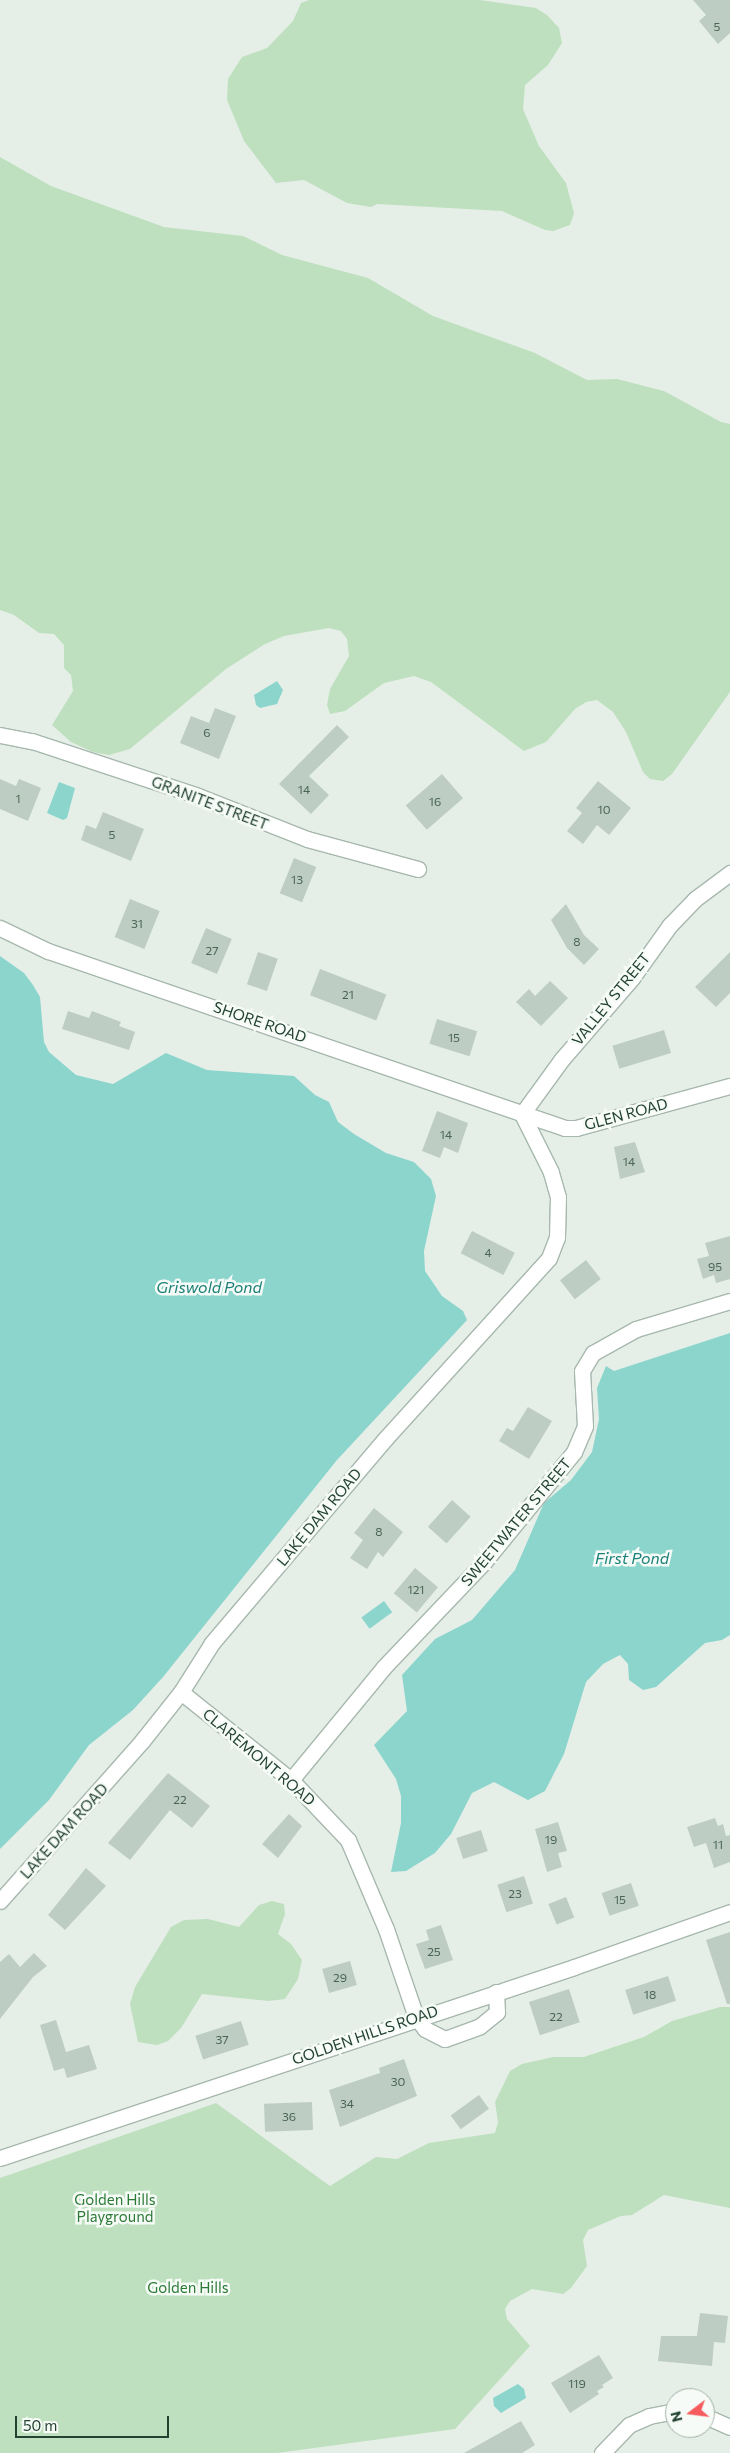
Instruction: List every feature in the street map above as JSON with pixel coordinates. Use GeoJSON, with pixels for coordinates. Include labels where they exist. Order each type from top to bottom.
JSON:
{"type":"FeatureCollection","features":[{"type":"Feature","properties":{"kind":"street","name":"GRANITE STREET"},"geometry":{"type":"LineString","coordinates":[[1,735],[32,740],[198,796],[313,841],[418,869]]}},
{"type":"Feature","properties":{"kind":"street","name":"VALLEY STREET"},"geometry":{"type":"LineString","coordinates":[[522,1114],[562,1059],[632,978],[670,925],[695,899],[730,872]]}},
{"type":"Feature","properties":{"kind":"street","name":"SHORE ROAD"},"geometry":{"type":"LineString","coordinates":[[0,928],[48,951],[522,1114]]}},
{"type":"Feature","properties":{"kind":"street","name":"GLEN ROAD"},"geometry":{"type":"LineString","coordinates":[[522,1114],[548,1124],[573,1128],[730,1086]]}},
{"type":"Feature","properties":{"kind":"street","name":"LAKE DAM ROAD"},"geometry":{"type":"LineString","coordinates":[[0,1901],[98,1794],[182,1692],[212,1643],[233,1617],[385,1439],[528,1284],[551,1254],[559,1222],[555,1184],[522,1114]]}},
{"type":"Feature","properties":{"kind":"street","name":"SWEETWATER STREET"},"geometry":{"type":"LineString","coordinates":[[291,1780],[384,1667],[484,1562],[574,1452],[585,1426],[582,1371],[593,1353],[636,1328],[730,1301]]}},
{"type":"Feature","properties":{"kind":"street","name":"CLAREMONT ROAD"},"geometry":{"type":"LineString","coordinates":[[182,1692],[291,1780],[338,1829],[354,1852],[386,1929],[416,2017]]}},
{"type":"Feature","properties":{"kind":"street","name":"GOLDEN HILLS ROAD"},"geometry":{"type":"LineString","coordinates":[[0,2158],[730,1912]]}},
{"type":"Feature","properties":{"kind":"street"},"geometry":{"type":"LineString","coordinates":[[416,2017],[435,2036],[442,2040],[453,2037],[494,2016],[498,2006],[496,1992]]}},
{"type":"Feature","properties":{"kind":"street"},"geometry":{"type":"LineString","coordinates":[[602,2453],[629,2425],[649,2416],[665,2414]]}},
{"type":"Feature","properties":{"kind":"street"},"geometry":{"type":"LineString","coordinates":[[715,2420],[730,2427]]}},
{"type":"Feature","properties":{"kind":"green space"},"geometry":{"type":"Polygon","coordinates":[[[309,0],[480,0],[536,8],[547,15],[559,28],[562,43],[548,65],[525,85],[523,109],[539,146],[566,183],[574,213],[570,225],[553,231],[545,230],[502,211],[377,204],[371,207],[347,203],[304,180],[276,183],[244,141],[227,100],[228,79],[242,57],[267,48],[293,21],[301,3],[309,0]]]}},
{"type":"Feature","properties":{"kind":"green space"},"geometry":{"type":"Polygon","coordinates":[[[0,157],[51,186],[164,227],[243,236],[282,255],[368,278],[433,316],[535,353],[587,380],[617,379],[664,391],[721,422],[730,424],[730,692],[672,774],[663,781],[650,779],[643,772],[626,732],[613,712],[597,700],[586,702],[575,709],[546,742],[524,751],[431,682],[414,676],[384,683],[345,711],[330,714],[327,705],[330,689],[349,656],[347,639],[341,631],[329,628],[284,636],[265,644],[226,669],[130,749],[109,755],[93,752],[71,742],[52,725],[73,691],[71,675],[64,668],[64,645],[54,634],[39,633],[14,615],[0,610],[0,157]]]}},
{"type":"Feature","properties":{"kind":"green space"},"geometry":{"type":"Polygon","coordinates":[[[272,1901],[284,1904],[285,1914],[278,1934],[291,1944],[302,1960],[298,1979],[285,1999],[269,2001],[202,1994],[181,2028],[168,2041],[157,2045],[138,2042],[130,2004],[135,1987],[171,1927],[184,1920],[208,1919],[239,1927],[259,1905],[272,1901]]]}},
{"type":"Feature","properties":{"kind":"green space","name":"Golden Hills"},"geometry":{"type":"Polygon","coordinates":[[[720,2007],[730,2007],[730,2208],[664,2195],[632,2215],[621,2216],[588,2230],[583,2240],[587,2266],[571,2288],[563,2294],[532,2289],[510,2301],[505,2309],[507,2319],[530,2346],[455,2429],[277,2453],[0,2453],[0,2178],[216,2103],[330,2186],[376,2157],[397,2159],[429,2143],[495,2133],[498,2122],[495,2102],[510,2071],[522,2064],[553,2057],[584,2057],[644,2037],[672,2021],[720,2007]]]}},
{"type":"Feature","properties":{"kind":"water"},"geometry":{"type":"Polygon","coordinates":[[[277,681],[283,690],[277,704],[260,708],[256,705],[254,695],[277,681]]]}},
{"type":"Feature","properties":{"kind":"water"},"geometry":{"type":"Polygon","coordinates":[[[59,782],[75,788],[67,818],[63,820],[47,813],[59,782]]]}},
{"type":"Feature","properties":{"kind":"water","name":"Griswold Pond"},"geometry":{"type":"Polygon","coordinates":[[[0,956],[24,973],[33,985],[40,997],[44,1042],[49,1052],[76,1075],[113,1084],[166,1053],[207,1070],[294,1076],[315,1095],[329,1102],[338,1122],[354,1134],[386,1153],[414,1162],[431,1179],[436,1196],[424,1251],[425,1271],[442,1296],[463,1311],[467,1320],[337,1460],[163,1677],[133,1710],[89,1745],[49,1800],[0,1849],[0,956]]]}},
{"type":"Feature","properties":{"kind":"water","name":"First Pond"},"geometry":{"type":"Polygon","coordinates":[[[730,1333],[730,1635],[722,1640],[705,1643],[656,1687],[643,1690],[629,1680],[628,1664],[620,1655],[603,1664],[586,1682],[564,1754],[545,1791],[528,1800],[494,1782],[472,1793],[451,1834],[435,1853],[406,1871],[391,1872],[401,1823],[401,1796],[396,1779],[374,1745],[407,1711],[402,1675],[435,1639],[472,1620],[515,1570],[544,1503],[571,1480],[592,1452],[599,1419],[597,1388],[606,1366],[614,1371],[730,1333]]]}},
{"type":"Feature","properties":{"kind":"water"},"geometry":{"type":"Polygon","coordinates":[[[384,1601],[392,1612],[370,1629],[361,1617],[384,1601]]]}},
{"type":"Feature","properties":{"kind":"water"},"geometry":{"type":"Polygon","coordinates":[[[518,2384],[524,2389],[526,2398],[501,2413],[494,2406],[493,2398],[518,2384]]]}},
{"type":"Feature","properties":{"kind":"building"},"geometry":{"type":"Polygon","coordinates":[[[693,0],[730,0],[730,33],[718,44],[699,21],[706,15],[693,0]]]}},
{"type":"Feature","properties":{"kind":"building"},"geometry":{"type":"Polygon","coordinates":[[[215,708],[236,716],[219,759],[180,743],[191,716],[209,723],[215,708]]]}},
{"type":"Feature","properties":{"kind":"building"},"geometry":{"type":"Polygon","coordinates":[[[337,725],[349,737],[309,776],[329,795],[311,814],[279,784],[337,725]]]}},
{"type":"Feature","properties":{"kind":"building"},"geometry":{"type":"Polygon","coordinates":[[[442,774],[463,798],[427,830],[406,805],[442,774]]]}},
{"type":"Feature","properties":{"kind":"building"},"geometry":{"type":"Polygon","coordinates":[[[0,779],[16,786],[19,779],[41,788],[28,821],[0,809],[0,779]]]}},
{"type":"Feature","properties":{"kind":"building"},"geometry":{"type":"Polygon","coordinates":[[[598,781],[631,808],[609,835],[597,825],[583,844],[567,831],[582,813],[576,808],[598,781]]]}},
{"type":"Feature","properties":{"kind":"building"},"geometry":{"type":"Polygon","coordinates":[[[103,812],[144,829],[131,861],[81,840],[86,825],[96,829],[103,812]]]}},
{"type":"Feature","properties":{"kind":"building"},"geometry":{"type":"Polygon","coordinates":[[[294,858],[316,867],[302,902],[280,893],[294,858]]]}},
{"type":"Feature","properties":{"kind":"building"},"geometry":{"type":"Polygon","coordinates":[[[130,899],[160,911],[144,949],[115,937],[130,899]]]}},
{"type":"Feature","properties":{"kind":"building"},"geometry":{"type":"Polygon","coordinates":[[[566,904],[584,935],[599,949],[584,965],[567,948],[551,920],[566,904]]]}},
{"type":"Feature","properties":{"kind":"building"},"geometry":{"type":"Polygon","coordinates":[[[206,928],[232,939],[217,974],[191,963],[206,928]]]}},
{"type":"Feature","properties":{"kind":"building"},"geometry":{"type":"Polygon","coordinates":[[[258,952],[278,959],[267,991],[247,984],[258,952]]]}},
{"type":"Feature","properties":{"kind":"building"},"geometry":{"type":"Polygon","coordinates":[[[730,952],[730,993],[716,1007],[695,987],[730,952]]]}},
{"type":"Feature","properties":{"kind":"building"},"geometry":{"type":"Polygon","coordinates":[[[320,969],[386,994],[376,1021],[310,995],[320,969]]]}},
{"type":"Feature","properties":{"kind":"building"},"geometry":{"type":"Polygon","coordinates":[[[550,981],[568,998],[541,1026],[516,1002],[529,989],[535,996],[550,981]]]}},
{"type":"Feature","properties":{"kind":"building"},"geometry":{"type":"Polygon","coordinates":[[[68,1011],[89,1018],[92,1011],[121,1022],[119,1026],[135,1032],[129,1050],[62,1029],[68,1011]]]}},
{"type":"Feature","properties":{"kind":"building"},"geometry":{"type":"Polygon","coordinates":[[[437,1019],[477,1031],[470,1056],[429,1044],[437,1019]]]}},
{"type":"Feature","properties":{"kind":"building"},"geometry":{"type":"Polygon","coordinates":[[[664,1030],[671,1053],[619,1069],[612,1046],[664,1030]]]}},
{"type":"Feature","properties":{"kind":"building"},"geometry":{"type":"Polygon","coordinates":[[[437,1111],[468,1123],[458,1153],[444,1147],[440,1158],[422,1151],[437,1111]]]}},
{"type":"Feature","properties":{"kind":"building"},"geometry":{"type":"Polygon","coordinates":[[[635,1142],[645,1172],[620,1179],[614,1147],[635,1142]]]}},
{"type":"Feature","properties":{"kind":"building"},"geometry":{"type":"Polygon","coordinates":[[[472,1231],[515,1253],[503,1275],[461,1253],[472,1231]]]}},
{"type":"Feature","properties":{"kind":"building"},"geometry":{"type":"Polygon","coordinates":[[[730,1236],[730,1279],[716,1283],[714,1275],[703,1279],[697,1259],[709,1256],[705,1243],[730,1236]]]}},
{"type":"Feature","properties":{"kind":"building"},"geometry":{"type":"Polygon","coordinates":[[[586,1260],[601,1279],[575,1299],[560,1280],[586,1260]]]}},
{"type":"Feature","properties":{"kind":"building"},"geometry":{"type":"Polygon","coordinates":[[[528,1407],[552,1421],[529,1459],[499,1441],[507,1428],[513,1431],[528,1407]]]}},
{"type":"Feature","properties":{"kind":"building"},"geometry":{"type":"Polygon","coordinates":[[[452,1500],[471,1517],[446,1543],[428,1527],[452,1500]]]}},
{"type":"Feature","properties":{"kind":"building"},"geometry":{"type":"Polygon","coordinates":[[[374,1508],[403,1532],[383,1557],[378,1552],[367,1569],[350,1558],[363,1540],[354,1533],[374,1508]]]}},
{"type":"Feature","properties":{"kind":"building"},"geometry":{"type":"Polygon","coordinates":[[[415,1568],[438,1587],[417,1613],[394,1593],[415,1568]]]}},
{"type":"Feature","properties":{"kind":"building"},"geometry":{"type":"Polygon","coordinates":[[[168,1773],[210,1806],[192,1828],[170,1810],[130,1860],[108,1843],[168,1773]]]}},
{"type":"Feature","properties":{"kind":"building"},"geometry":{"type":"Polygon","coordinates":[[[289,1814],[302,1826],[278,1858],[262,1844],[289,1814]]]}},
{"type":"Feature","properties":{"kind":"building"},"geometry":{"type":"Polygon","coordinates":[[[715,1818],[718,1826],[723,1824],[726,1836],[730,1835],[730,1862],[714,1868],[706,1843],[694,1847],[687,1827],[715,1818]]]}},
{"type":"Feature","properties":{"kind":"building"},"geometry":{"type":"Polygon","coordinates":[[[558,1822],[567,1851],[558,1853],[562,1867],[547,1872],[535,1829],[558,1822]]]}},
{"type":"Feature","properties":{"kind":"building"},"geometry":{"type":"Polygon","coordinates":[[[481,1830],[488,1851],[463,1859],[456,1838],[481,1830]]]}},
{"type":"Feature","properties":{"kind":"building"},"geometry":{"type":"Polygon","coordinates":[[[86,1868],[106,1886],[65,1930],[48,1915],[86,1868]]]}},
{"type":"Feature","properties":{"kind":"building"},"geometry":{"type":"Polygon","coordinates":[[[524,1876],[533,1904],[506,1912],[497,1885],[524,1876]]]}},
{"type":"Feature","properties":{"kind":"building"},"geometry":{"type":"Polygon","coordinates":[[[631,1883],[639,1906],[610,1916],[602,1893],[631,1883]]]}},
{"type":"Feature","properties":{"kind":"building"},"geometry":{"type":"Polygon","coordinates":[[[566,1897],[574,1917],[557,1925],[548,1904],[566,1897]]]}},
{"type":"Feature","properties":{"kind":"building"},"geometry":{"type":"Polygon","coordinates":[[[441,1925],[453,1960],[425,1969],[416,1944],[429,1940],[426,1930],[441,1925]]]}},
{"type":"Feature","properties":{"kind":"building"},"geometry":{"type":"Polygon","coordinates":[[[730,1932],[730,2004],[727,2004],[706,1940],[730,1932]]]}},
{"type":"Feature","properties":{"kind":"building"},"geometry":{"type":"Polygon","coordinates":[[[34,1953],[47,1966],[33,1977],[0,2019],[0,1962],[9,1954],[20,1967],[34,1953]]]}},
{"type":"Feature","properties":{"kind":"building"},"geometry":{"type":"Polygon","coordinates":[[[350,1961],[357,1985],[329,1993],[322,1969],[350,1961]]]}},
{"type":"Feature","properties":{"kind":"building"},"geometry":{"type":"Polygon","coordinates":[[[668,1976],[676,2001],[633,2015],[625,1990],[668,1976]]]}},
{"type":"Feature","properties":{"kind":"building"},"geometry":{"type":"Polygon","coordinates":[[[569,1989],[580,2022],[540,2035],[529,2002],[569,1989]]]}},
{"type":"Feature","properties":{"kind":"building"},"geometry":{"type":"Polygon","coordinates":[[[56,2020],[66,2052],[89,2045],[97,2069],[67,2078],[64,2068],[54,2071],[40,2025],[56,2020]]]}},
{"type":"Feature","properties":{"kind":"building"},"geometry":{"type":"Polygon","coordinates":[[[241,2021],[249,2045],[203,2060],[195,2036],[241,2021]]]}},
{"type":"Feature","properties":{"kind":"building"},"geometry":{"type":"Polygon","coordinates":[[[404,2059],[417,2096],[340,2127],[329,2090],[380,2073],[379,2068],[404,2059]]]}},
{"type":"Feature","properties":{"kind":"building"},"geometry":{"type":"Polygon","coordinates":[[[479,2095],[489,2109],[461,2129],[451,2116],[479,2095]]]}},
{"type":"Feature","properties":{"kind":"building"},"geometry":{"type":"Polygon","coordinates":[[[312,2102],[313,2130],[265,2132],[264,2104],[312,2102]]]}},
{"type":"Feature","properties":{"kind":"building"},"geometry":{"type":"Polygon","coordinates":[[[700,2313],[728,2316],[725,2343],[714,2342],[712,2366],[658,2361],[661,2336],[697,2336],[700,2313]]]}},
{"type":"Feature","properties":{"kind":"building"},"geometry":{"type":"Polygon","coordinates":[[[599,2355],[613,2378],[602,2385],[604,2387],[597,2391],[599,2394],[570,2413],[551,2383],[599,2355]]]}},
{"type":"Feature","properties":{"kind":"building"},"geometry":{"type":"Polygon","coordinates":[[[521,2421],[535,2445],[522,2453],[464,2453],[521,2421]]]}},
{"type":"Feature","properties":{"kind":"park label","name":"Golden Hills Playground"},"geometry":{"type":"Point","coordinates":[115,2208]}}]}
